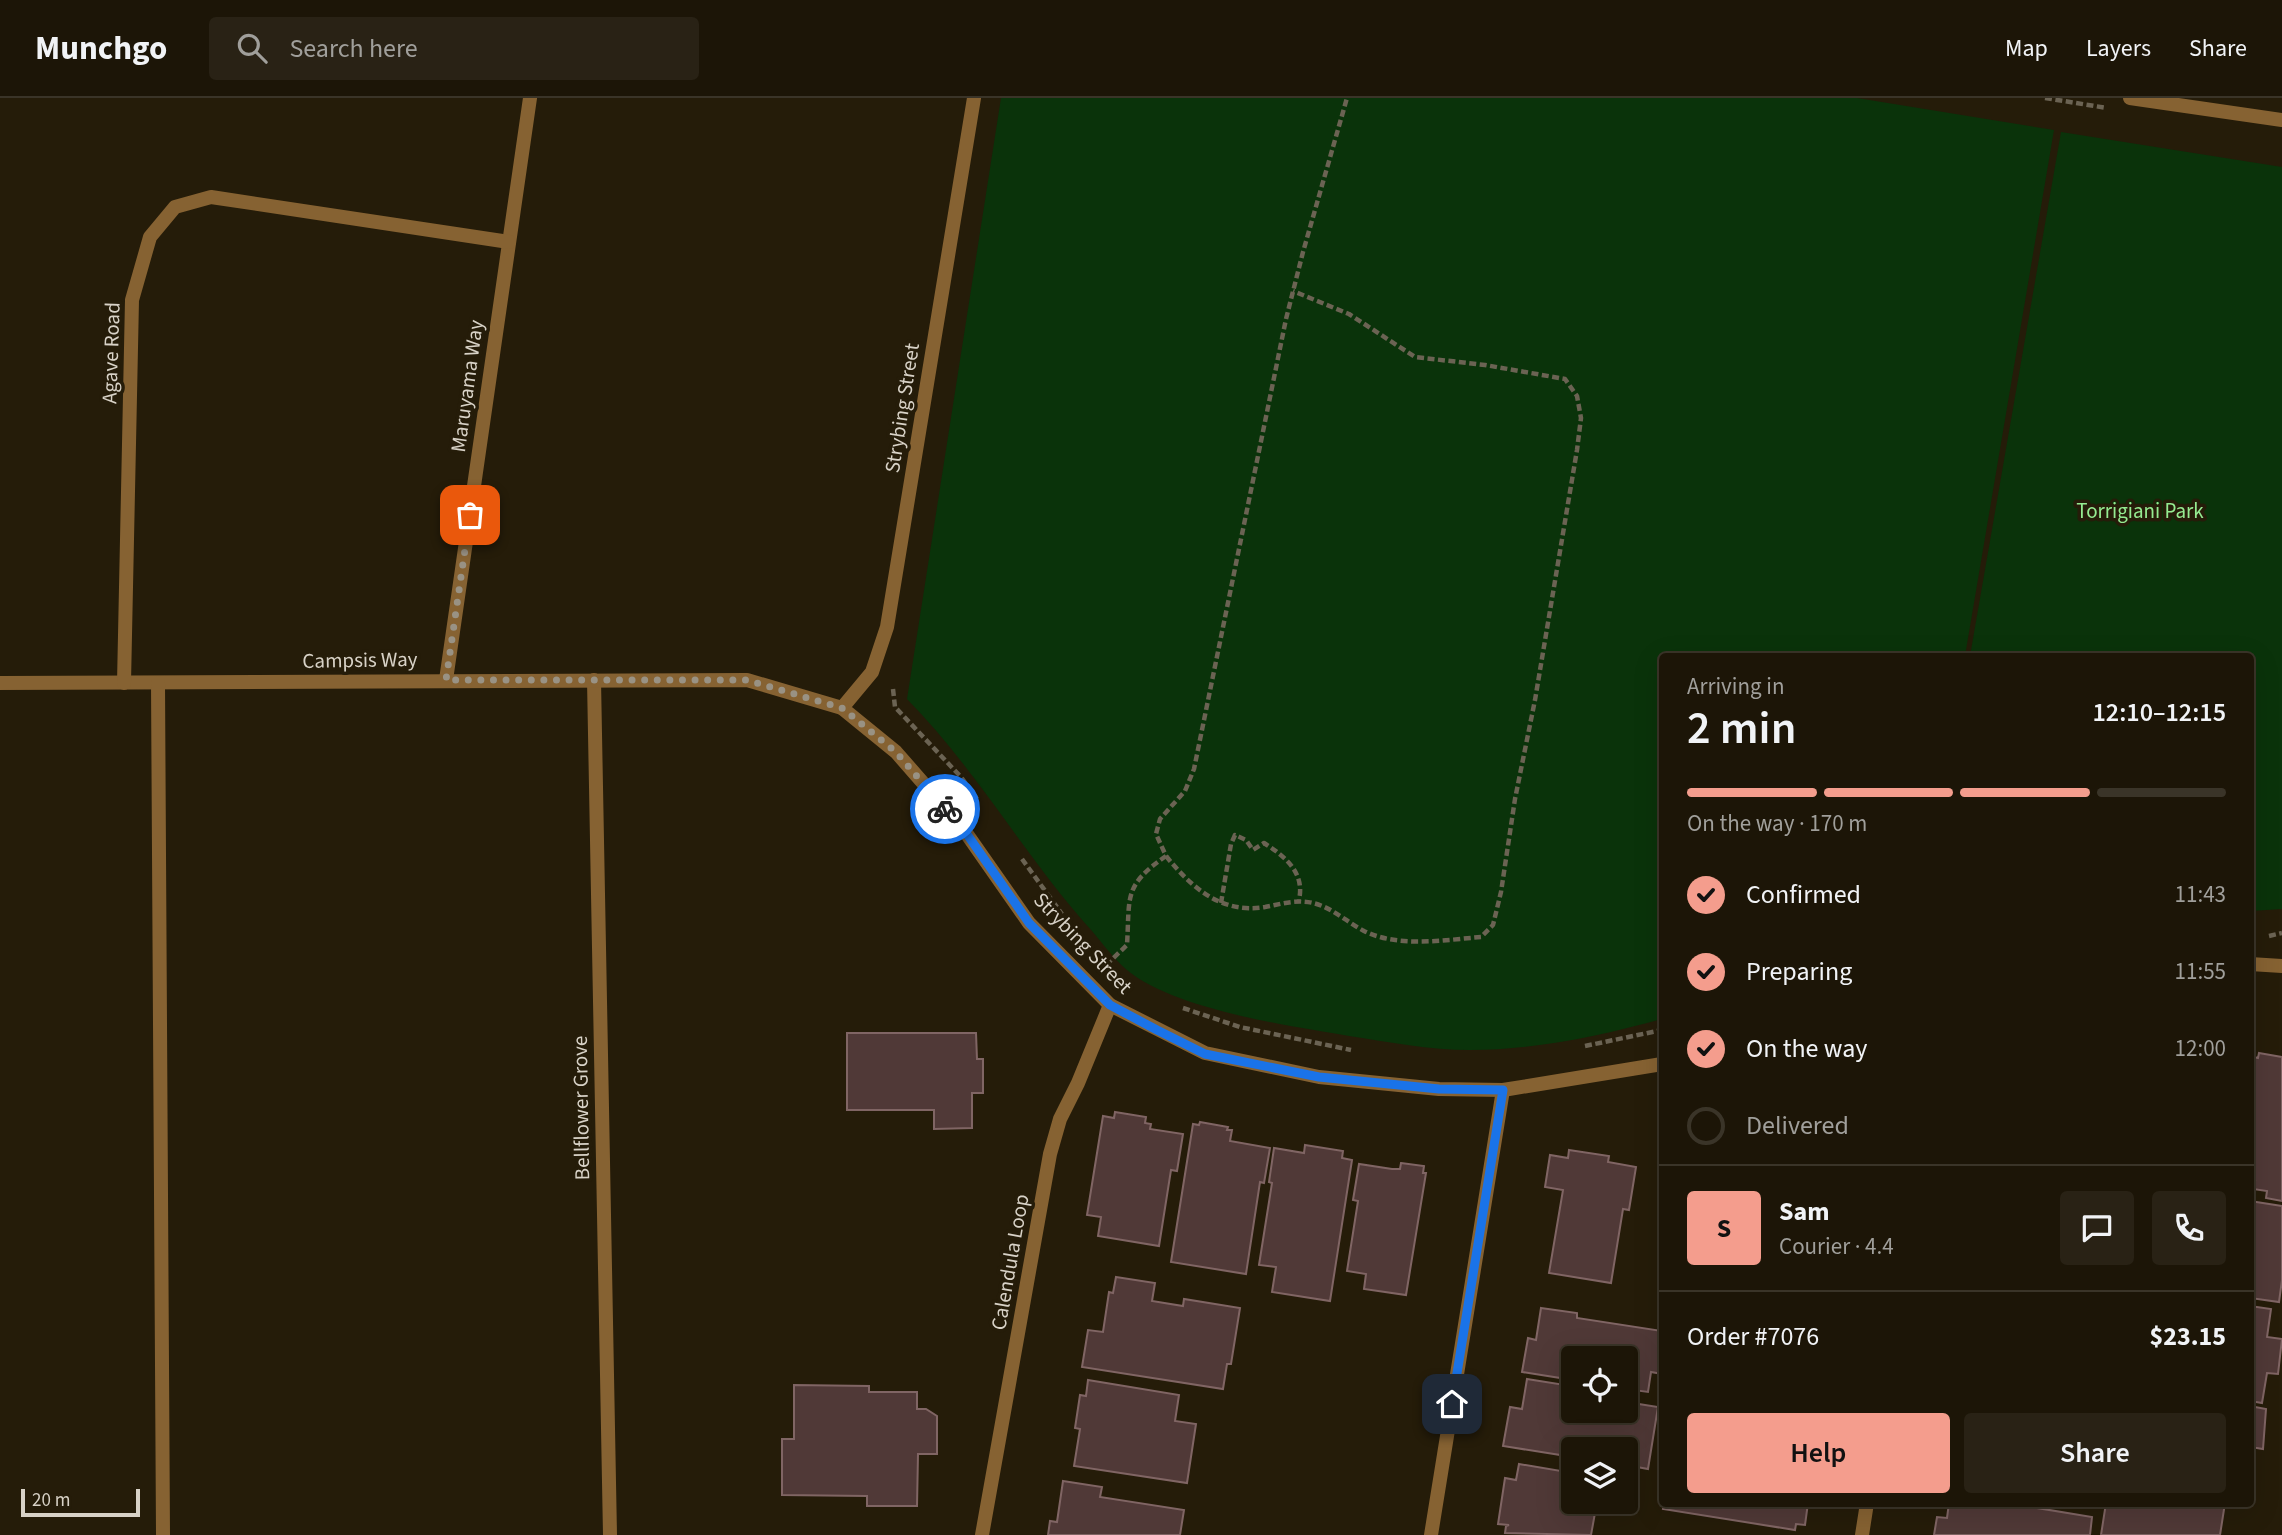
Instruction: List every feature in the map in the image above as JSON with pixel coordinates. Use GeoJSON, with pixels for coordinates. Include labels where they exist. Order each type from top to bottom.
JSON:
{"type":"FeatureCollection","features":[{"type":"Feature","properties":{"kind":"street","name":"Maruyama Way"},"geometry":{"type":"LineString","coordinates":[[446,680],[530,98]]}},
{"type":"Feature","properties":{"kind":"street","name":"Strybing Street"},"geometry":{"type":"LineString","coordinates":[[974,98],[887,626],[872,672],[842,708],[896,752],[964,830],[1029,923],[1110,1005],[1205,1054],[1319,1077],[1439,1089],[1503,1090],[1659,1064]]}},
{"type":"Feature","properties":{"kind":"street"},"geometry":{"type":"LineString","coordinates":[[2130,98],[2282,120]]}},
{"type":"Feature","properties":{"kind":"street","name":"Agave Road"},"geometry":{"type":"LineString","coordinates":[[124,683],[132,300],[150,237],[175,207],[211,197],[509,242]]}},
{"type":"Feature","properties":{"kind":"street","name":"Bellflower Grove"},"geometry":{"type":"LineString","coordinates":[[594,680],[610,1535]]}},
{"type":"Feature","properties":{"kind":"street","name":"Campsis Way"},"geometry":{"type":"LineString","coordinates":[[0,683],[747,680],[842,708]]}},
{"type":"Feature","properties":{"kind":"street"},"geometry":{"type":"LineString","coordinates":[[158,683],[163,1535]]}},
{"type":"Feature","properties":{"kind":"street"},"geometry":{"type":"LineString","coordinates":[[2254,964],[2282,966]]}},
{"type":"Feature","properties":{"kind":"street","name":"Calendula Loop"},"geometry":{"type":"LineString","coordinates":[[982,1535],[1050,1154],[1060,1119],[1110,1005]]}},
{"type":"Feature","properties":{"kind":"street"},"geometry":{"type":"LineString","coordinates":[[1431,1535],[1503,1090]]}},
{"type":"Feature","properties":{"kind":"street"},"geometry":{"type":"LineString","coordinates":[[1861,1535],[1866,1507]]}},
{"type":"Feature","properties":{"kind":"path"},"geometry":{"type":"LineString","coordinates":[[1293,291],[1349,314],[1415,357],[1565,379],[1577,396],[1581,418],[1535,700],[1493,925],[1481,937],[1405,941],[1366,932],[1315,903],[1299,900],[1255,908],[1231,907],[1208,897],[1183,877],[1166,856],[1156,834],[1160,819],[1185,791],[1194,769],[1293,291],[1348,98]]}},
{"type":"Feature","properties":{"kind":"path"},"geometry":{"type":"LineString","coordinates":[[892,686],[895,707],[961,777],[982,806]]}},
{"type":"Feature","properties":{"kind":"path"},"geometry":{"type":"LineString","coordinates":[[1221,903],[1231,844],[1235,835],[1246,840],[1253,850],[1264,843],[1280,853],[1298,874],[1301,890],[1299,900]]}},
{"type":"Feature","properties":{"kind":"path"},"geometry":{"type":"LineString","coordinates":[[1100,970],[1127,945],[1133,886],[1146,870],[1166,856]]}},
{"type":"Feature","properties":{"kind":"path"},"geometry":{"type":"LineString","coordinates":[[1021,858],[1068,922]]}},
{"type":"Feature","properties":{"kind":"path"},"geometry":{"type":"LineString","coordinates":[[1174,1006],[1240,1027],[1354,1051]]}},
{"type":"Feature","properties":{"kind":"path"},"geometry":{"type":"LineString","coordinates":[[1574,1048],[1659,1031]]}},
{"type":"Feature","properties":{"kind":"green space"},"geometry":{"type":"Polygon","coordinates":[[[1001,98],[1857,98],[2054,130],[1966,653],[1659,653],[1659,1020],[1543,1045],[1455,1050],[1394,1043],[1265,1021],[1202,1005],[1147,984],[1113,956],[1068,903],[979,784],[907,699],[1001,98]]]}},
{"type":"Feature","properties":{"kind":"green space","name":"Torrigiani Park"},"geometry":{"type":"Polygon","coordinates":[[[2061,132],[2282,167],[2282,909],[2254,911],[2254,653],[1971,653],[2061,132]]]}},
{"type":"Feature","properties":{"kind":"building"},"geometry":{"type":"Polygon","coordinates":[[[847,1033],[976,1033],[977,1059],[983,1059],[983,1093],[972,1093],[972,1128],[934,1129],[934,1110],[847,1110],[847,1033]]]}},
{"type":"Feature","properties":{"kind":"building"},"geometry":{"type":"Polygon","coordinates":[[[2259,1053],[2282,1057],[2282,1201],[2266,1198],[2267,1191],[2254,1189],[2254,1057],[2258,1058],[2259,1053]]]}},
{"type":"Feature","properties":{"kind":"building"},"geometry":{"type":"Polygon","coordinates":[[[1115,1112],[1146,1117],[1145,1123],[1151,1124],[1150,1129],[1183,1134],[1177,1171],[1171,1170],[1159,1246],[1098,1236],[1101,1217],[1087,1215],[1103,1116],[1114,1118],[1115,1112]]]}},
{"type":"Feature","properties":{"kind":"building"},"geometry":{"type":"Polygon","coordinates":[[[1200,1122],[1228,1127],[1227,1130],[1232,1130],[1230,1141],[1270,1148],[1264,1183],[1260,1182],[1246,1274],[1171,1262],[1193,1124],[1199,1125],[1200,1122]]]}},
{"type":"Feature","properties":{"kind":"building"},"geometry":{"type":"Polygon","coordinates":[[[1305,1145],[1343,1151],[1342,1158],[1352,1160],[1330,1301],[1272,1292],[1276,1267],[1259,1265],[1272,1183],[1269,1182],[1274,1148],[1304,1153],[1305,1145]]]}},
{"type":"Feature","properties":{"kind":"building"},"geometry":{"type":"Polygon","coordinates":[[[1569,1150],[1609,1156],[1608,1162],[1636,1167],[1629,1210],[1623,1209],[1611,1283],[1549,1273],[1563,1190],[1545,1187],[1550,1155],[1568,1158],[1569,1150]]]}},
{"type":"Feature","properties":{"kind":"building"},"geometry":{"type":"Polygon","coordinates":[[[1401,1163],[1424,1166],[1423,1173],[1426,1173],[1406,1295],[1364,1289],[1366,1274],[1347,1271],[1358,1201],[1353,1200],[1359,1164],[1400,1169],[1401,1163]]]}},
{"type":"Feature","properties":{"kind":"building"},"geometry":{"type":"Polygon","coordinates":[[[2254,1202],[2282,1206],[2282,1280],[2279,1302],[2254,1299],[2254,1202]]]}},
{"type":"Feature","properties":{"kind":"building"},"geometry":{"type":"Polygon","coordinates":[[[1116,1277],[1155,1283],[1152,1301],[1183,1306],[1184,1299],[1240,1308],[1231,1364],[1227,1364],[1223,1389],[1082,1367],[1088,1330],[1103,1332],[1109,1292],[1113,1293],[1116,1277]]]}},
{"type":"Feature","properties":{"kind":"building"},"geometry":{"type":"Polygon","coordinates":[[[2254,1307],[2271,1309],[2267,1337],[2282,1339],[2278,1374],[2267,1373],[2262,1403],[2254,1402],[2254,1307]]]}},
{"type":"Feature","properties":{"kind":"building"},"geometry":{"type":"Polygon","coordinates":[[[1541,1308],[1577,1313],[1577,1318],[1659,1331],[1659,1373],[1651,1372],[1648,1392],[1638,1391],[1638,1346],[1561,1346],[1561,1378],[1522,1372],[1528,1338],[1536,1340],[1541,1308]]]}},
{"type":"Feature","properties":{"kind":"building"},"geometry":{"type":"Polygon","coordinates":[[[1527,1379],[1561,1384],[1561,1423],[1638,1423],[1638,1404],[1658,1407],[1648,1469],[1638,1467],[1638,1437],[1561,1437],[1561,1455],[1503,1446],[1510,1407],[1522,1409],[1527,1379]]]}},
{"type":"Feature","properties":{"kind":"building"},"geometry":{"type":"Polygon","coordinates":[[[1088,1380],[1179,1395],[1175,1421],[1196,1424],[1187,1483],[1074,1466],[1080,1429],[1075,1428],[1080,1395],[1086,1396],[1088,1380]]]}},
{"type":"Feature","properties":{"kind":"building"},"geometry":{"type":"Polygon","coordinates":[[[794,1385],[869,1386],[869,1392],[917,1392],[917,1409],[926,1409],[937,1416],[937,1454],[918,1454],[917,1506],[867,1506],[867,1496],[782,1495],[782,1439],[794,1439],[794,1385]]]}},
{"type":"Feature","properties":{"kind":"building"},"geometry":{"type":"Polygon","coordinates":[[[2254,1407],[2266,1409],[2263,1449],[2254,1448],[2254,1407]]]}},
{"type":"Feature","properties":{"kind":"building"},"geometry":{"type":"Polygon","coordinates":[[[1519,1464],[1561,1471],[1561,1514],[1595,1514],[1591,1535],[1505,1533],[1506,1526],[1509,1525],[1498,1524],[1505,1478],[1516,1480],[1519,1464]]]}},
{"type":"Feature","properties":{"kind":"building"},"geometry":{"type":"Polygon","coordinates":[[[1063,1481],[1102,1487],[1100,1497],[1184,1510],[1180,1535],[1048,1535],[1050,1521],[1057,1522],[1063,1481]]]}},
{"type":"Feature","properties":{"kind":"building"},"geometry":{"type":"Polygon","coordinates":[[[1807,1507],[1805,1525],[1796,1524],[1795,1530],[1663,1509],[1807,1507]]]}},
{"type":"Feature","properties":{"kind":"building"},"geometry":{"type":"Polygon","coordinates":[[[1948,1507],[2031,1507],[2092,1517],[2090,1535],[1934,1535],[1937,1517],[1947,1518],[1948,1507]]]}},
{"type":"Feature","properties":{"kind":"building"},"geometry":{"type":"Polygon","coordinates":[[[2105,1507],[2224,1507],[2220,1535],[2101,1535],[2105,1507]]]}},
{"type":"Feature","properties":{"kind":"way so far"},"geometry":{"type":"LineString","coordinates":[[470,515],[446,680],[747,680],[842,708],[896,752],[945,809]]}},
{"type":"Feature","properties":{"kind":"route"},"geometry":{"type":"LineString","coordinates":[[945,809],[964,830],[1029,923],[1110,1005],[1157,1030],[1205,1054],[1319,1077],[1439,1089],[1503,1090],[1452,1404]]}}]}
